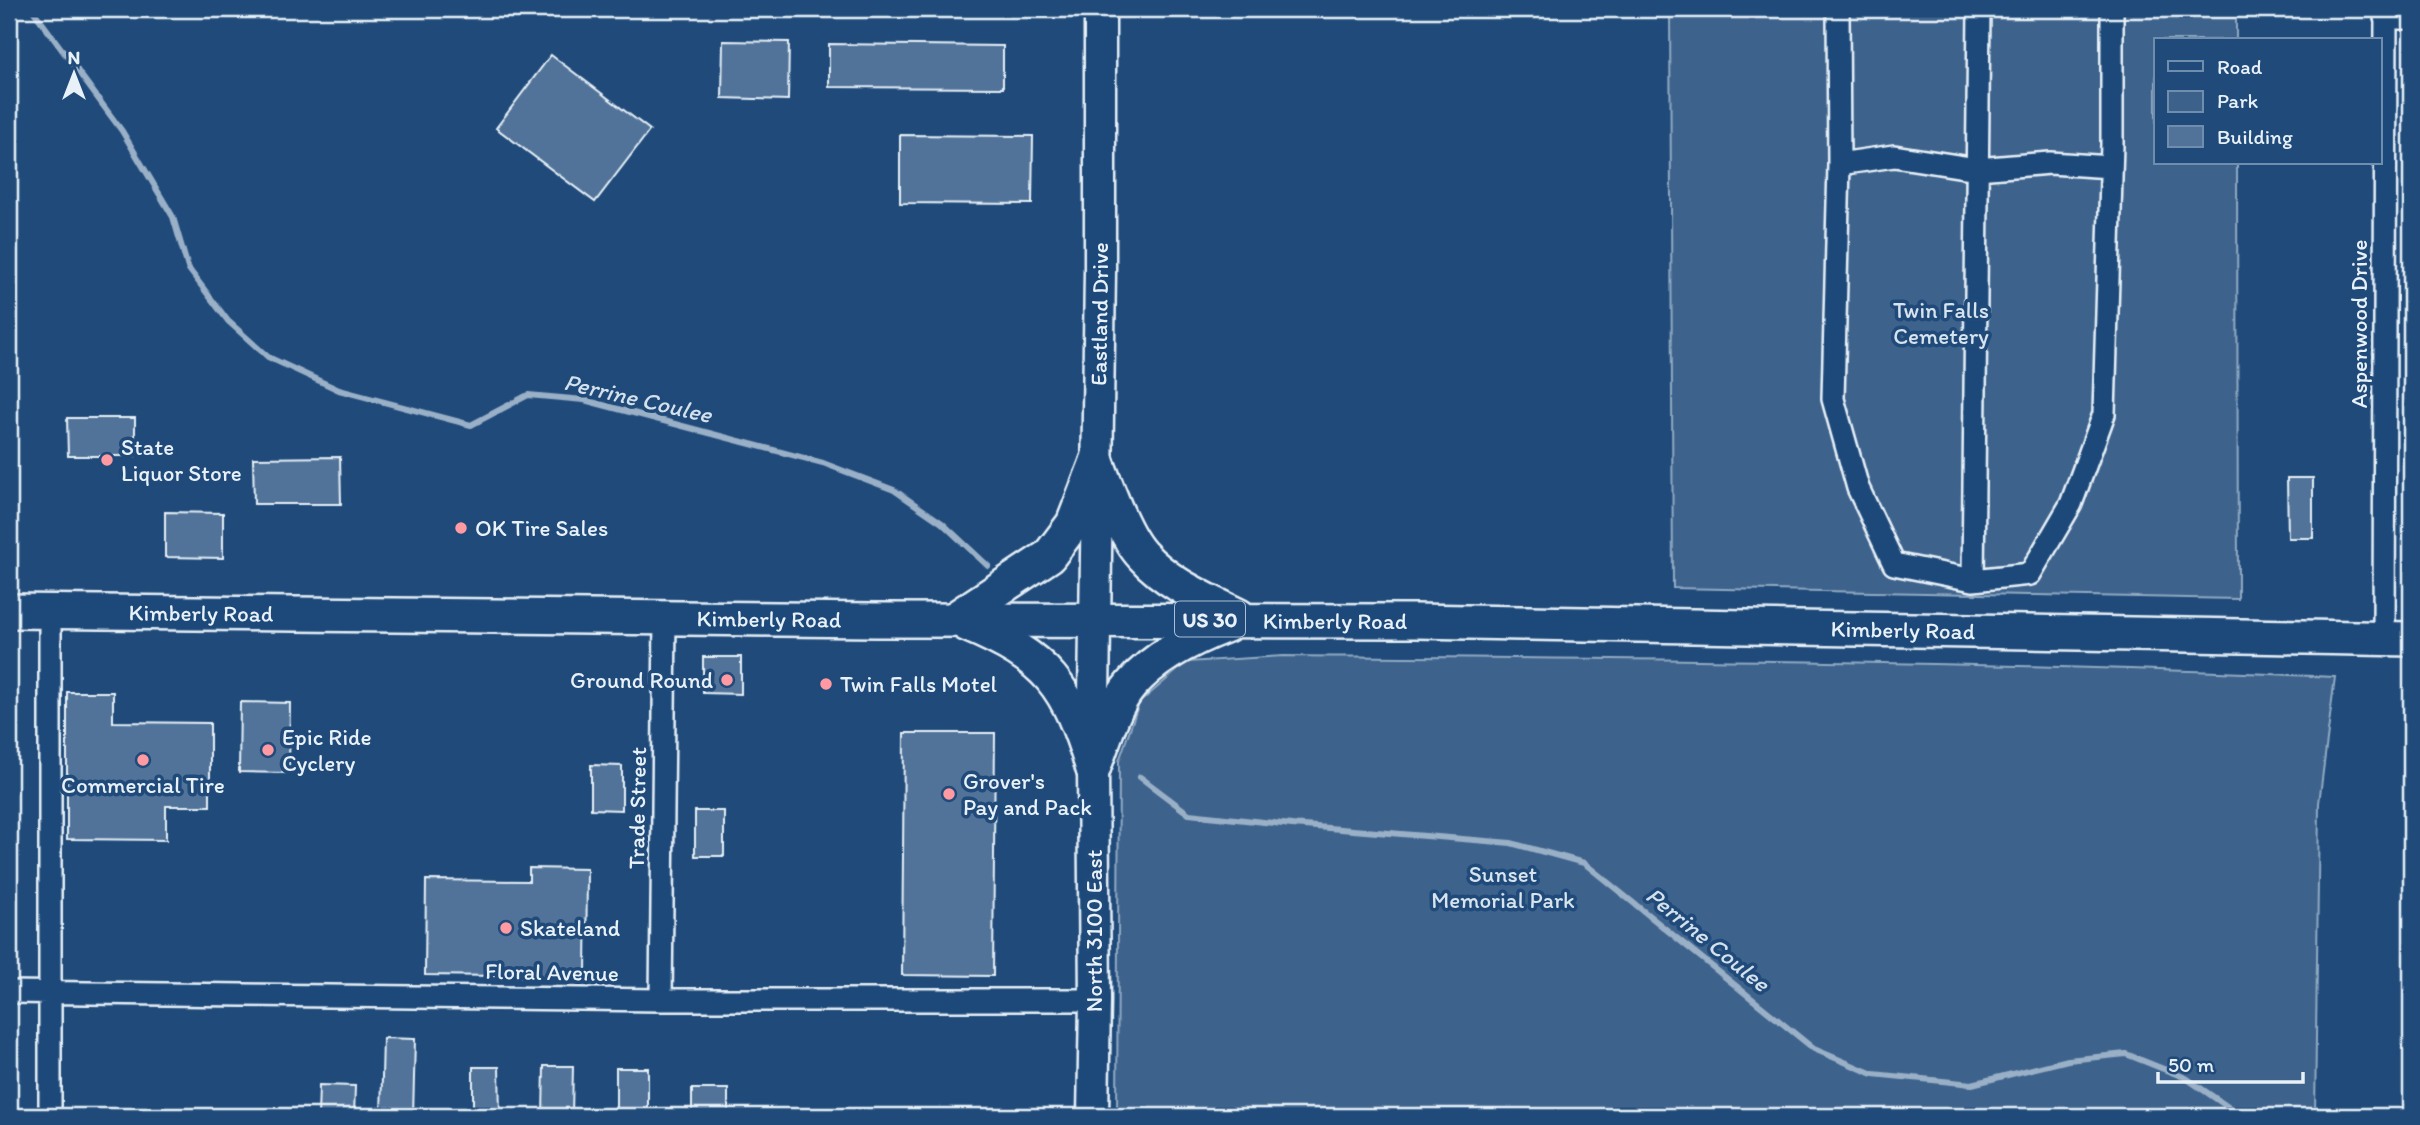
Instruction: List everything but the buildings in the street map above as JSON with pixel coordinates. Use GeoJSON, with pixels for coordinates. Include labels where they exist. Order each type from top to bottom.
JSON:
{"type":"FeatureCollection","features":[{"type":"Feature","properties":{"kind":"main road","name":"Eastland Drive"},"geometry":{"type":"LineString","coordinates":[[1096,620],[1100,9]]}},
{"type":"Feature","properties":{"kind":"main road"},"geometry":{"type":"LineString","coordinates":[[954,619],[1049,556],[1073,524],[1097,462]]}},
{"type":"Feature","properties":{"kind":"main road"},"geometry":{"type":"LineString","coordinates":[[1097,462],[1117,511],[1141,554],[1174,582],[1244,619]]}},
{"type":"Feature","properties":{"kind":"main road","name":"Kimberly Road"},"geometry":{"type":"LineString","coordinates":[[9,611],[666,618],[1244,619],[2398,639]]}},
{"type":"Feature","properties":{"kind":"main road"},"geometry":{"type":"LineString","coordinates":[[954,619],[1027,654],[1048,673],[1066,696],[1093,769]]}},
{"type":"Feature","properties":{"kind":"main road"},"geometry":{"type":"LineString","coordinates":[[1093,769],[1116,711],[1131,685],[1166,655],[1196,637],[1244,619]]}},
{"type":"Feature","properties":{"kind":"main road","name":"North 3100 East"},"geometry":{"type":"LineString","coordinates":[[1093,1116],[1096,620]]}},
{"type":"Feature","properties":{"kind":"street"},"geometry":{"type":"LineString","coordinates":[[1838,9],[1839,164],[1833,399],[1858,488],[1894,564],[1973,580],[2030,574],[2071,504],[2104,414],[2111,166],[2112,9]]}},
{"type":"Feature","properties":{"kind":"street"},"geometry":{"type":"LineString","coordinates":[[1973,580],[1979,9]]}},
{"type":"Feature","properties":{"kind":"street"},"geometry":{"type":"LineString","coordinates":[[2386,13],[2411,18]]}},
{"type":"Feature","properties":{"kind":"street","name":"Aspenwood Drive"},"geometry":{"type":"LineString","coordinates":[[2386,13],[2398,639]]}},
{"type":"Feature","properties":{"kind":"street"},"geometry":{"type":"LineString","coordinates":[[1839,164],[1894,156],[1977,169],[2050,163],[2111,166]]}},
{"type":"Feature","properties":{"kind":"street"},"geometry":{"type":"LineString","coordinates":[[50,611],[50,1116]]}},
{"type":"Feature","properties":{"kind":"street","name":"Trade Street"},"geometry":{"type":"LineString","coordinates":[[661,1000],[666,618]]}},
{"type":"Feature","properties":{"kind":"street","name":"Floral Avenue"},"geometry":{"type":"LineString","coordinates":[[9,992],[661,1000],[1095,1000]]}},
{"type":"Feature","properties":{"kind":"green space","name":"Twin Falls Cemetery"},"geometry":{"type":"Polygon","coordinates":[[[1670,9],[2236,9],[2236,38],[2154,38],[2154,164],[2237,164],[2238,599],[1673,588],[1670,9]]]}},
{"type":"Feature","properties":{"kind":"green space","name":"Sunset Memorial Park"},"geometry":{"type":"Polygon","coordinates":[[[1284,656],[1941,664],[2335,677],[2319,803],[2315,1116],[1117,1116],[1119,761],[1139,703],[1187,662],[1284,656]]]}},
{"type":"Feature","properties":{"kind":"waterway","name":"Perrine Coulee"},"geometry":{"type":"LineString","coordinates":[[32,9],[122,131],[173,217],[188,268],[228,321],[268,357],[339,390],[471,425],[528,395],[584,400],[823,463],[894,490],[942,523],[988,566]]}},
{"type":"Feature","properties":{"kind":"waterway","name":"Perrine Coulee"},"geometry":{"type":"LineString","coordinates":[[1140,777],[1189,814],[1511,843],[1584,863],[1814,1049],[1873,1074],[1972,1084],[2068,1060],[2126,1054],[2186,1078],[2241,1116]]}},
{"type":"Feature","properties":{"kind":"place","name":"State Liquor Store"},"geometry":{"type":"Point","coordinates":[107,460]}},
{"type":"Feature","properties":{"kind":"place","name":"OK Tire Sales"},"geometry":{"type":"Point","coordinates":[461,528]}},
{"type":"Feature","properties":{"kind":"place","name":"Ground Round"},"geometry":{"type":"Point","coordinates":[727,680]}},
{"type":"Feature","properties":{"kind":"place","name":"Twin Falls Motel"},"geometry":{"type":"Point","coordinates":[826,684]}},
{"type":"Feature","properties":{"kind":"place","name":"Epic Ride Cyclery"},"geometry":{"type":"Point","coordinates":[268,750]}},
{"type":"Feature","properties":{"kind":"place","name":"Commercial Tire"},"geometry":{"type":"Point","coordinates":[143,760]}},
{"type":"Feature","properties":{"kind":"place","name":"Grover's Pay and Pack"},"geometry":{"type":"Point","coordinates":[949,794]}},
{"type":"Feature","properties":{"kind":"place","name":"Skateland"},"geometry":{"type":"Point","coordinates":[506,928]}}]}
